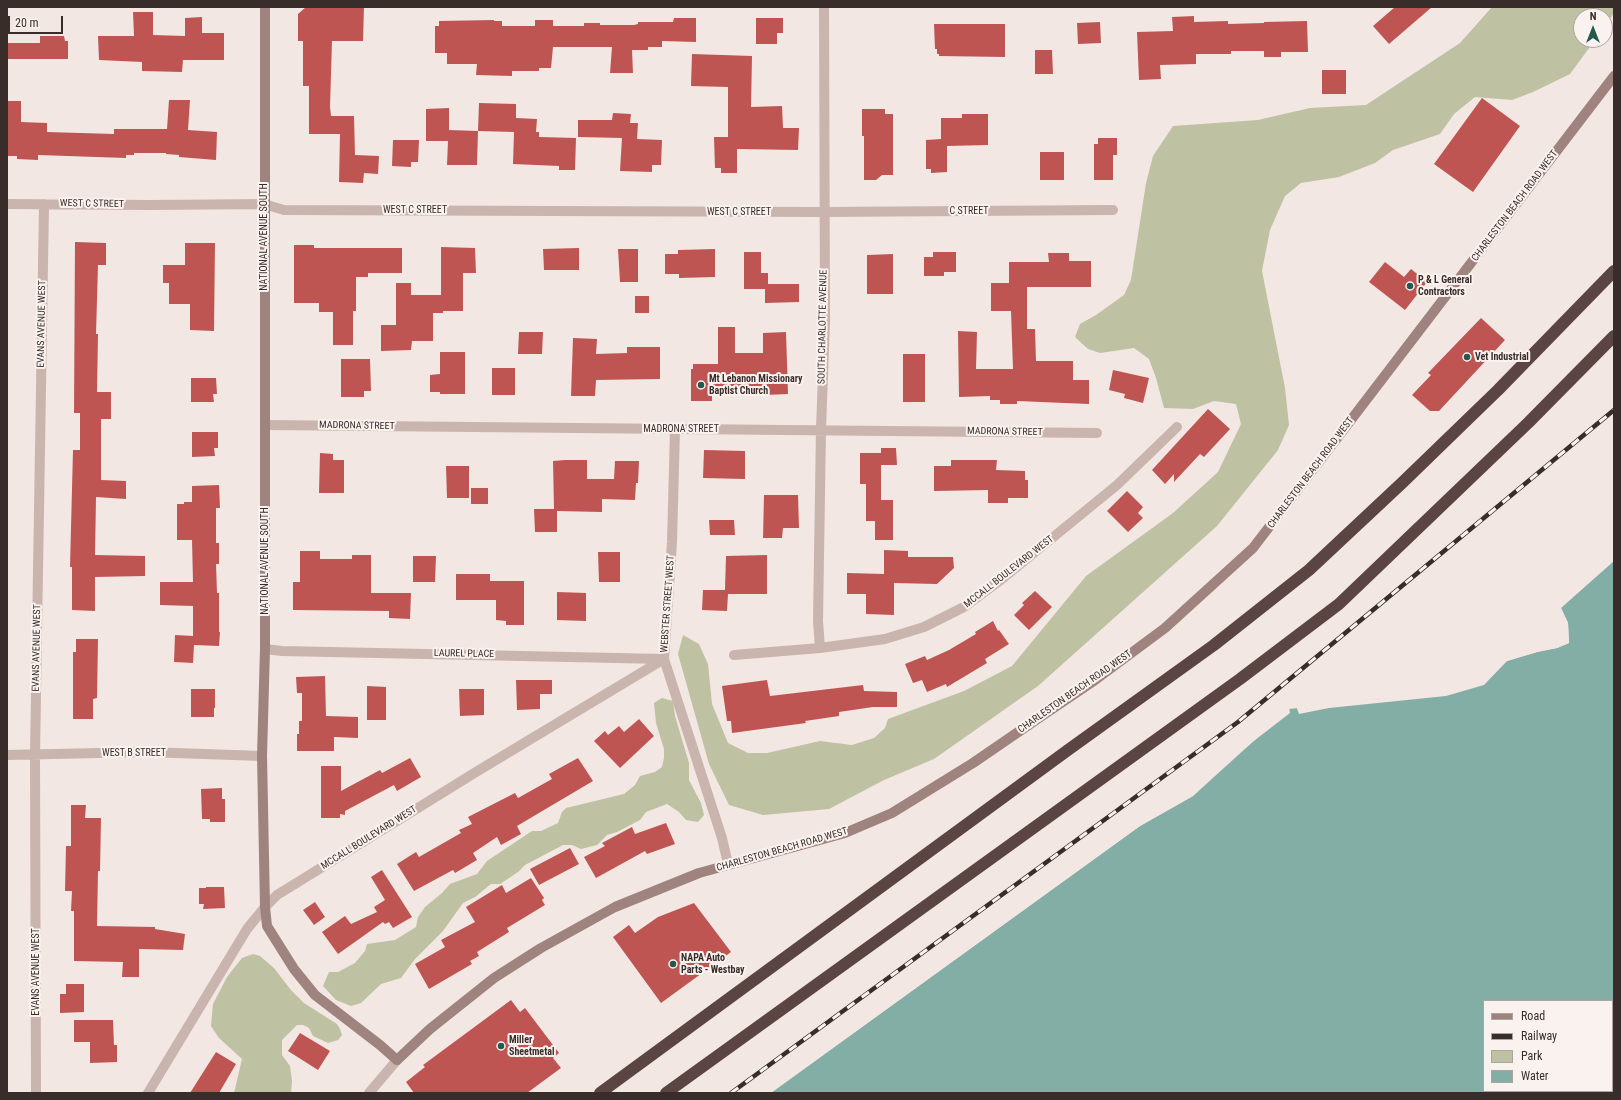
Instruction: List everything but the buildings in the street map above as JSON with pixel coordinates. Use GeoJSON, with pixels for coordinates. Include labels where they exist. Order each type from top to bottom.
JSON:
{"type":"FeatureCollection","features":[{"type":"Feature","properties":{"kind":"highway"},"geometry":{"type":"LineString","coordinates":[[600,1093],[1068,750],[1214,645],[1309,570],[1403,482],[1492,395],[1614,271]]}},
{"type":"Feature","properties":{"kind":"highway"},"geometry":{"type":"LineString","coordinates":[[666,1093],[1240,678],[1339,604],[1528,423],[1614,336]]}},
{"type":"Feature","properties":{"kind":"main road","name":"NATIONAL AVENUE SOUTH"},"geometry":{"type":"LineString","coordinates":[[265,7],[265,649],[262,756],[265,907],[267,926],[298,974],[315,995],[397,1060]]}},
{"type":"Feature","properties":{"kind":"main road","name":"CHARLESTON BEACH ROAD WEST"},"geometry":{"type":"LineString","coordinates":[[397,1060],[430,1029],[494,978],[541,948],[589,921],[642,896],[699,874],[728,864],[845,833],[892,813],[973,763],[1095,680],[1165,628],[1253,548],[1614,76]]}},
{"type":"Feature","properties":{"kind":"street","name":"SOUTH CHARLOTTE AVENUE"},"geometry":{"type":"LineString","coordinates":[[820,648],[818,621],[821,430],[825,321],[824,7]]}},
{"type":"Feature","properties":{"kind":"street","name":"WEST C STREET"},"geometry":{"type":"LineString","coordinates":[[7,204],[264,204],[284,210],[824,212]]}},
{"type":"Feature","properties":{"kind":"street","name":"EVANS AVENUE WEST"},"geometry":{"type":"LineString","coordinates":[[36,1093],[35,755],[44,204]]}},
{"type":"Feature","properties":{"kind":"street","name":"C STREET"},"geometry":{"type":"LineString","coordinates":[[824,212],[1114,210]]}},
{"type":"Feature","properties":{"kind":"street","name":"MADRONA STREET"},"geometry":{"type":"LineString","coordinates":[[265,425],[1097,433]]}},
{"type":"Feature","properties":{"kind":"street","name":"MCCALL BOULEVARD WEST"},"geometry":{"type":"LineString","coordinates":[[734,655],[820,648],[885,639],[924,627],[964,607],[1002,579],[1117,485],[1177,427]]}},
{"type":"Feature","properties":{"kind":"street","name":"WEBSTER STREET WEST"},"geometry":{"type":"LineString","coordinates":[[675,430],[672,542],[664,659],[722,838],[728,864]]}},
{"type":"Feature","properties":{"kind":"street","name":"LAUREL PLACE"},"geometry":{"type":"LineString","coordinates":[[265,649],[282,651],[664,659]]}},
{"type":"Feature","properties":{"kind":"street","name":"MCCALL BOULEVARD WEST"},"geometry":{"type":"LineString","coordinates":[[148,1093],[247,929],[277,895],[476,772],[664,659]]}},
{"type":"Feature","properties":{"kind":"street","name":"WEST B STREET"},"geometry":{"type":"LineString","coordinates":[[7,755],[146,752],[262,756]]}},
{"type":"Feature","properties":{"kind":"street","name":"CHARLESTON BEACH ROAD WEST"},"geometry":{"type":"LineString","coordinates":[[369,1093],[397,1060]]}},
{"type":"Feature","properties":{"kind":"green space"},"geometry":{"type":"Polygon","coordinates":[[[1492,7],[1614,7],[1613,14],[1613,8],[1573,8],[1573,48],[1589,48],[1570,74],[1533,92],[1512,100],[1475,97],[1454,114],[1440,134],[1393,150],[1375,163],[1339,177],[1301,183],[1285,196],[1270,230],[1262,271],[1285,388],[1289,425],[1278,450],[1217,526],[1038,686],[934,759],[884,780],[829,809],[763,815],[729,805],[709,764],[678,654],[683,635],[699,644],[708,664],[712,704],[728,743],[748,753],[767,753],[820,741],[852,745],[874,738],[885,728],[888,719],[964,691],[1012,666],[1086,576],[1173,513],[1218,472],[1241,424],[1236,404],[1214,401],[1193,409],[1164,408],[1149,359],[1134,348],[1100,353],[1088,349],[1075,337],[1080,324],[1096,315],[1124,295],[1131,280],[1146,183],[1153,156],[1173,126],[1258,120],[1310,108],[1366,105],[1460,43],[1492,7]]]}},
{"type":"Feature","properties":{"kind":"green space"},"geometry":{"type":"Polygon","coordinates":[[[662,698],[673,701],[675,716],[689,763],[689,780],[701,803],[704,815],[698,822],[686,820],[679,812],[667,804],[646,812],[640,820],[617,832],[607,835],[597,845],[581,849],[572,845],[563,845],[525,865],[518,872],[500,884],[491,884],[475,897],[463,903],[443,931],[415,959],[401,978],[381,984],[361,1003],[351,1006],[336,1000],[323,986],[329,972],[338,972],[355,963],[365,951],[367,944],[395,940],[416,927],[418,917],[425,907],[442,893],[450,884],[477,874],[487,861],[532,831],[541,831],[558,823],[562,812],[566,808],[624,794],[635,785],[640,776],[655,772],[662,767],[664,749],[656,723],[654,703],[662,698]]]}},
{"type":"Feature","properties":{"kind":"green space"},"geometry":{"type":"Polygon","coordinates":[[[253,954],[260,956],[274,968],[290,989],[304,1003],[337,1024],[342,1035],[338,1040],[328,1043],[313,1036],[309,1028],[303,1025],[297,1025],[282,1040],[282,1055],[290,1066],[292,1081],[291,1093],[234,1093],[242,1059],[219,1038],[211,1026],[213,1004],[227,977],[242,958],[253,954]]]}},
{"type":"Feature","properties":{"kind":"water"},"geometry":{"type":"Polygon","coordinates":[[[1614,561],[1614,1093],[770,1093],[1140,826],[1193,796],[1289,709],[1420,695],[1507,661],[1557,648],[1569,643],[1568,623],[1561,608],[1614,561]]]}},
{"type":"Feature","properties":{"kind":"pier"},"geometry":{"type":"Polygon","coordinates":[[[1559,608],[1561,608],[1568,623],[1569,643],[1557,648],[1507,661],[1484,685],[1446,696],[1329,708],[1299,714],[1296,706],[1381,699],[1419,693],[1506,660],[1567,642],[1566,624],[1559,608]]]}},
{"type":"Feature","properties":{"kind":"pier"},"geometry":{"type":"Polygon","coordinates":[[[1289,707],[1290,713],[1237,754],[1288,708],[1289,707]]]}},
{"type":"Feature","properties":{"kind":"pier"},"geometry":{"type":"Polygon","coordinates":[[[1207,781],[1193,796],[1140,826],[771,1093],[768,1093],[1139,824],[1192,795],[1207,781]]]}},
{"type":"Feature","properties":{"kind":"railway"},"geometry":{"type":"LineString","coordinates":[[731,1093],[1238,722],[1614,410]]}},
{"type":"Feature","properties":{"kind":"place","name":"P & L General Contractors"},"geometry":{"type":"Point","coordinates":[1410,286]}},
{"type":"Feature","properties":{"kind":"place","name":"Vet Industrial"},"geometry":{"type":"Point","coordinates":[1467,357]}},
{"type":"Feature","properties":{"kind":"place","name":"Mt Lebanon Missionary Baptist Church"},"geometry":{"type":"Point","coordinates":[701,385]}},
{"type":"Feature","properties":{"kind":"place","name":"NAPA Auto Parts - Westbay"},"geometry":{"type":"Point","coordinates":[673,964]}},
{"type":"Feature","properties":{"kind":"place","name":"Miller Sheetmetal"},"geometry":{"type":"Point","coordinates":[501,1046]}}]}
